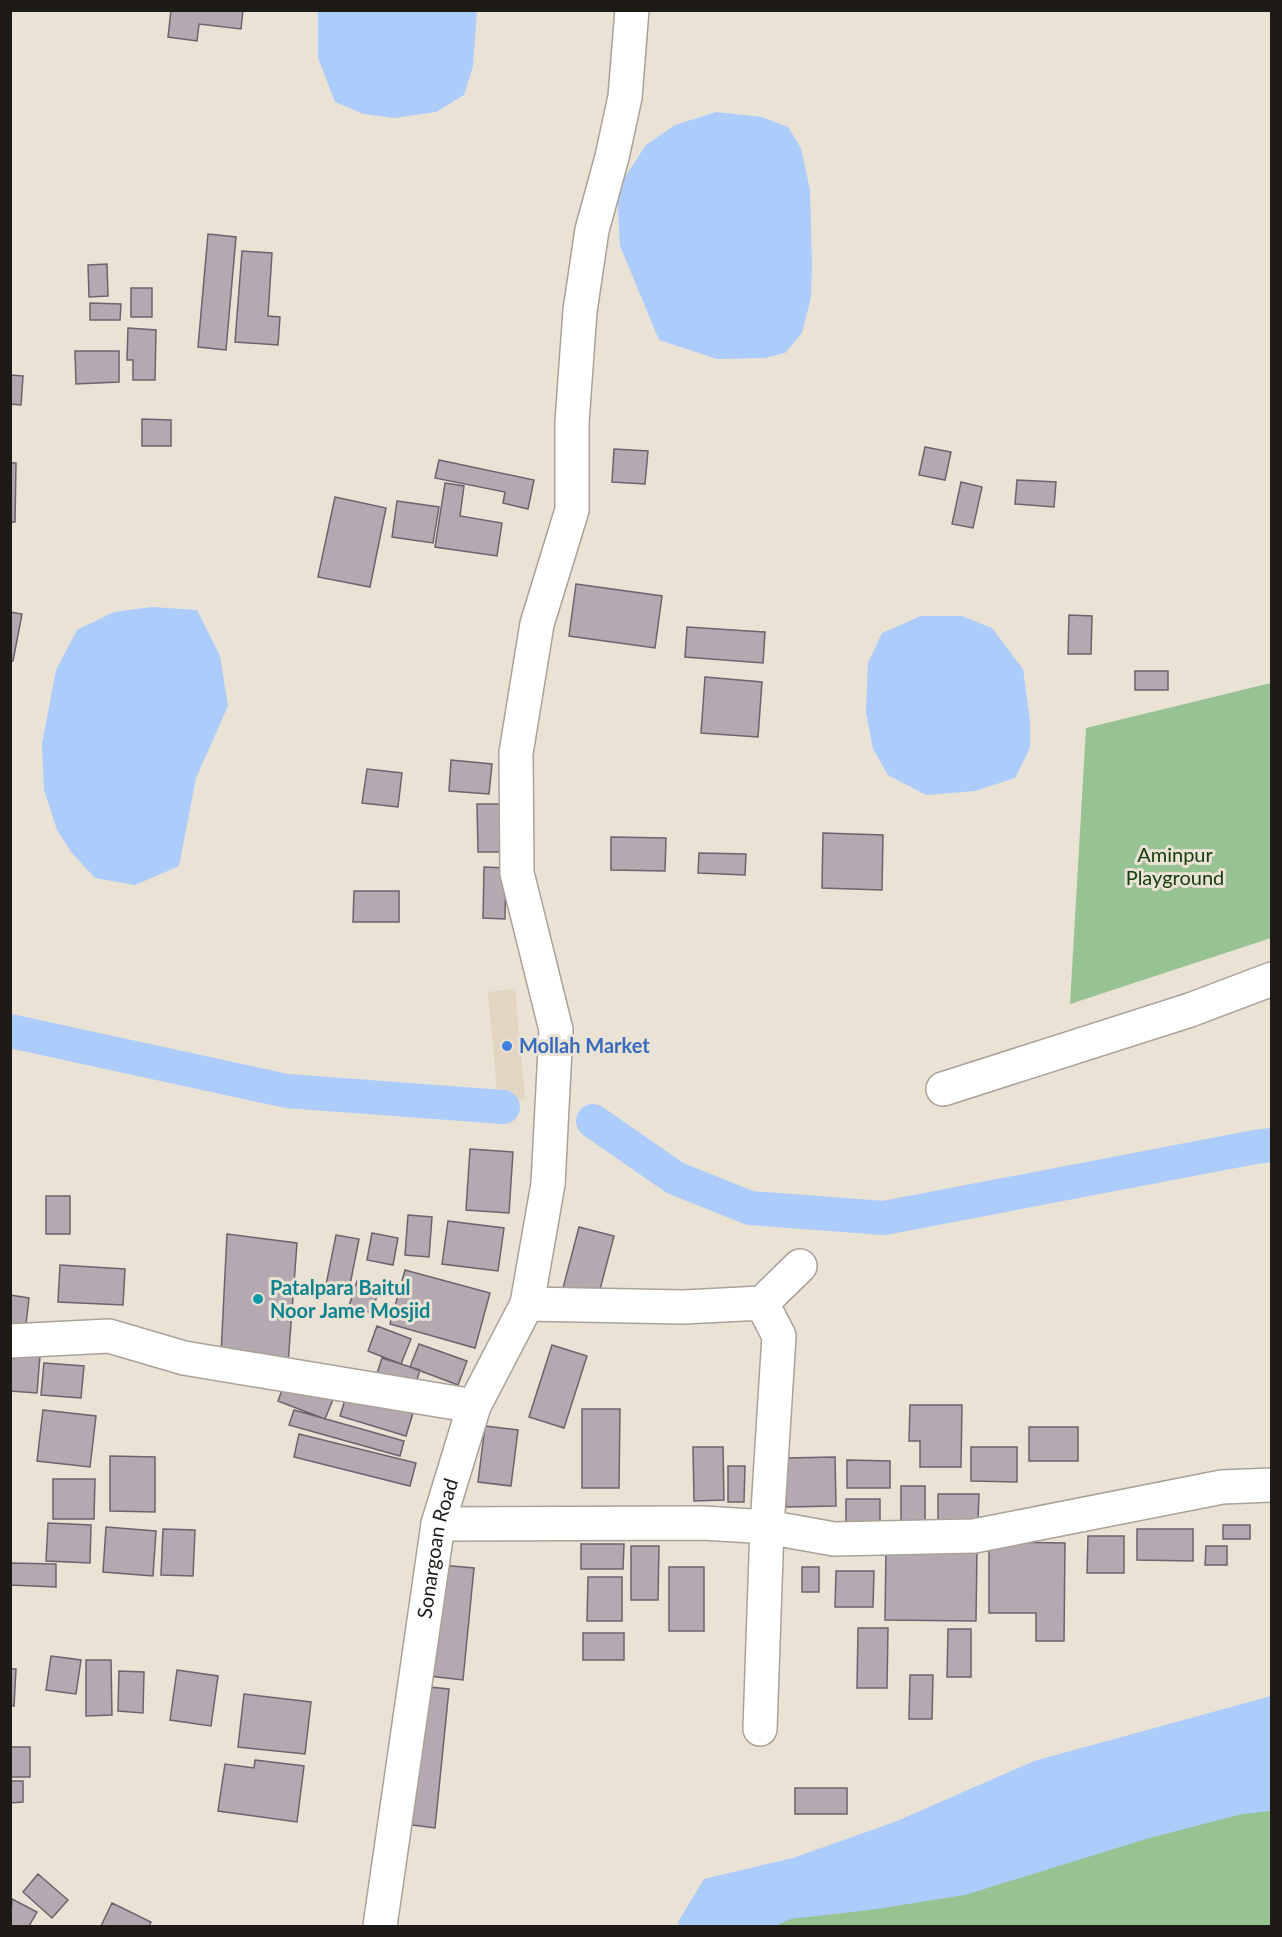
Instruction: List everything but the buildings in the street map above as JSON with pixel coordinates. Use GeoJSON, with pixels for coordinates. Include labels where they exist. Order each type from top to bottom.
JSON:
{"type":"FeatureCollection","features":[{"type":"Feature","properties":{"kind":"street","name":"Sonargoan Road"},"geometry":{"type":"LineString","coordinates":[[380,1926],[438,1524],[474,1406],[527,1304],[548,1184],[556,1030],[517,873],[516,753],[537,624],[572,510],[572,422],[580,311],[592,230],[612,157],[625,97],[632,10]]}},
{"type":"Feature","properties":{"kind":"street"},"geometry":{"type":"LineString","coordinates":[[943,1089],[1190,1010],[1272,979]]}},
{"type":"Feature","properties":{"kind":"street"},"geometry":{"type":"LineString","coordinates":[[527,1304],[684,1307],[762,1303],[800,1266]]}},
{"type":"Feature","properties":{"kind":"street"},"geometry":{"type":"LineString","coordinates":[[760,1729],[767,1527],[779,1336],[762,1303]]}},
{"type":"Feature","properties":{"kind":"street"},"geometry":{"type":"LineString","coordinates":[[10,1341],[109,1336],[184,1358],[474,1406]]}},
{"type":"Feature","properties":{"kind":"street"},"geometry":{"type":"LineString","coordinates":[[438,1524],[703,1523],[767,1527],[834,1539],[974,1536],[1222,1487],[1272,1485]]}},
{"type":"Feature","properties":{"kind":"shaded area","name":"Mollah Market"},"geometry":{"type":"Polygon","coordinates":[[[515,989],[525,1099],[498,1102],[488,992],[515,989]]]}},
{"type":"Feature","properties":{"kind":"green space","name":"Aminpur Playground"},"geometry":{"type":"Polygon","coordinates":[[[1271,683],[1271,938],[1070,1004],[1086,728],[1271,683]]]}},
{"type":"Feature","properties":{"kind":"green space"},"geometry":{"type":"Polygon","coordinates":[[[1271,1786],[1271,1926],[682,1926],[1271,1786]]]}},
{"type":"Feature","properties":{"kind":"water"},"geometry":{"type":"Polygon","coordinates":[[[318,11],[477,11],[473,66],[464,95],[436,112],[394,118],[363,114],[335,102],[318,58],[318,11]]]}},
{"type":"Feature","properties":{"kind":"water"},"geometry":{"type":"Polygon","coordinates":[[[716,112],[762,117],[788,127],[801,148],[810,190],[811,297],[802,333],[785,353],[765,358],[717,359],[659,340],[620,246],[617,189],[646,145],[675,125],[716,112]]]}},
{"type":"Feature","properties":{"kind":"water"},"geometry":{"type":"Polygon","coordinates":[[[152,607],[197,610],[220,656],[228,706],[196,778],[179,866],[135,885],[95,878],[72,853],[57,830],[44,790],[42,744],[56,670],[77,630],[114,612],[152,607]]]}},
{"type":"Feature","properties":{"kind":"water"},"geometry":{"type":"Polygon","coordinates":[[[921,616],[962,616],[992,628],[1023,669],[1030,721],[1030,748],[1015,778],[975,791],[926,795],[888,775],[873,749],[866,712],[868,663],[882,633],[921,616]]]}},
{"type":"Feature","properties":{"kind":"water"},"geometry":{"type":"Polygon","coordinates":[[[1271,1696],[1271,1811],[1242,1814],[1146,1839],[965,1895],[870,1910],[791,1919],[775,1926],[679,1926],[678,1922],[704,1879],[793,1858],[897,1821],[1034,1761],[1271,1696]]]}},
{"type":"Feature","properties":{"kind":"waterway"},"geometry":{"type":"LineString","coordinates":[[10,1031],[287,1091],[503,1107]]}},
{"type":"Feature","properties":{"kind":"waterway"},"geometry":{"type":"LineString","coordinates":[[593,1121],[675,1178],[750,1208],[884,1218],[1272,1145]]}},
{"type":"Feature","properties":{"kind":"place","name":"Mollah Market"},"geometry":{"type":"Point","coordinates":[507,1046]}},
{"type":"Feature","properties":{"kind":"place","name":"Patalpara Baitul Noor Jame Mosjid"},"geometry":{"type":"Point","coordinates":[258,1299]}}]}
